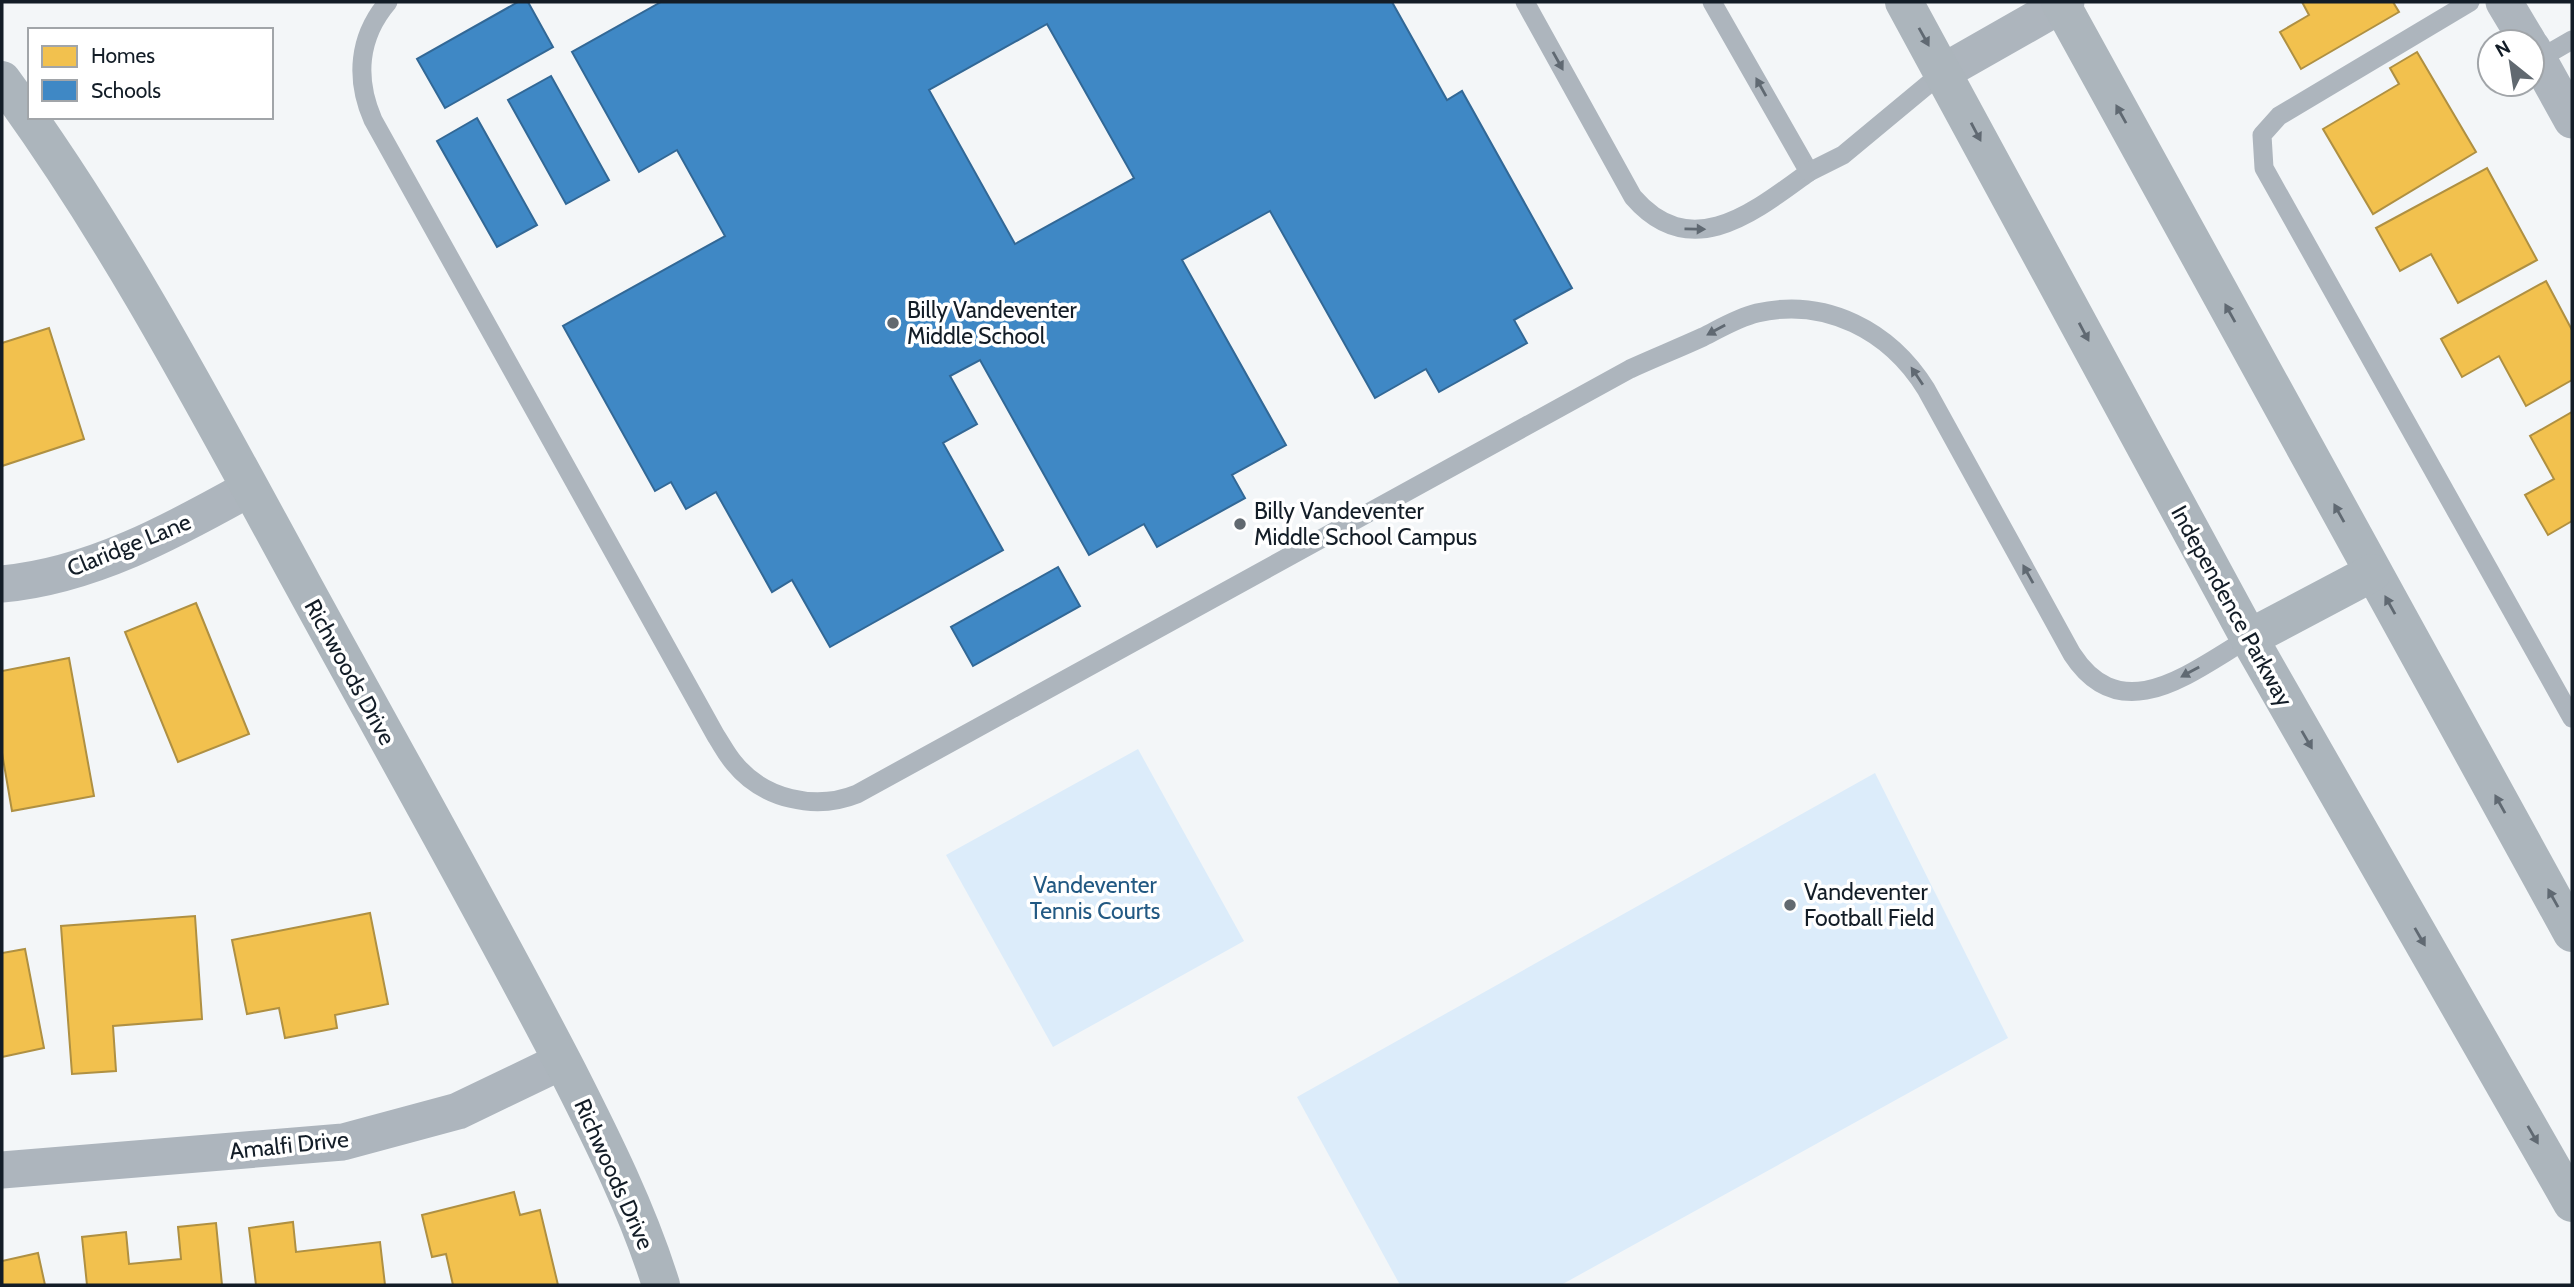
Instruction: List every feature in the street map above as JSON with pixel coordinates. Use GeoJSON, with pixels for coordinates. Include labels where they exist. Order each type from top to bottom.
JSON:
{"type":"FeatureCollection","features":[{"type":"Feature","properties":{"kind":"main road","name":"Independence Parkway"},"geometry":{"type":"LineString","coordinates":[[1904,2],[2249,638],[2572,1203]]}},
{"type":"Feature","properties":{"kind":"main road"},"geometry":{"type":"LineString","coordinates":[[2062,3],[2372,573],[2572,933]]}},
{"type":"Feature","properties":{"kind":"main road","name":"Richwoods Drive"},"geometry":{"type":"LineString","coordinates":[[2,80],[28,117]]}},
{"type":"Feature","properties":{"kind":"main road","name":"Richwoods Drive"},"geometry":{"type":"LineString","coordinates":[[29,119],[131,273],[562,1061],[617,1172],[661,1285]]}},
{"type":"Feature","properties":{"kind":"main road"},"geometry":{"type":"LineString","coordinates":[[2249,638],[2372,573]]}},
{"type":"Feature","properties":{"kind":"street"},"geometry":{"type":"LineString","coordinates":[[2504,2],[2520,28]]}},
{"type":"Feature","properties":{"kind":"street"},"geometry":{"type":"LineString","coordinates":[[1943,72],[2062,3]]}},
{"type":"Feature","properties":{"kind":"street"},"geometry":{"type":"LineString","coordinates":[[2546,73],[2572,120]]}},
{"type":"Feature","properties":{"kind":"street","name":"Claridge Lane"},"geometry":{"type":"LineString","coordinates":[[2,584],[30,581],[102,561],[176,529],[250,488]]}},
{"type":"Feature","properties":{"kind":"street","name":"Amalfi Drive"},"geometry":{"type":"LineString","coordinates":[[2,1170],[343,1142],[458,1111],[562,1061]]}},
{"type":"Feature","properties":{"kind":"lane"},"geometry":{"type":"LineString","coordinates":[[388,2],[369,31],[362,58],[365,103],[373,120],[716,736],[743,773],[778,795],[822,802],[843,800],[857,794],[1630,369],[1729,323],[1774,311],[1820,312],[1847,319],[1884,340],[1908,363],[1926,388],[2072,654],[2094,680],[2125,692],[2143,692],[2175,680],[2249,638]]}},
{"type":"Feature","properties":{"kind":"lane"},"geometry":{"type":"LineString","coordinates":[[1525,2],[1633,197],[1651,215],[1675,227],[1690,230],[1726,225],[1758,209],[1809,172],[1843,155],[1943,72]]}},
{"type":"Feature","properties":{"kind":"lane"},"geometry":{"type":"LineString","coordinates":[[1712,2],[1809,172]]}},
{"type":"Feature","properties":{"kind":"lane"},"geometry":{"type":"LineString","coordinates":[[2469,2],[2279,116],[2262,135],[2264,168],[2572,718]]}},
{"type":"Feature","properties":{"kind":"lane"},"geometry":{"type":"LineString","coordinates":[[2546,47],[2572,40]]}},
{"type":"Feature","properties":{"kind":"green space","name":"Vandeventer Tennis Courts"},"geometry":{"type":"Polygon","coordinates":[[[1138,749],[1244,941],[1053,1047],[946,855],[1138,749]]]}},
{"type":"Feature","properties":{"kind":"green space","name":"Vandeventer Football Field"},"geometry":{"type":"Polygon","coordinates":[[[1875,773],[2008,1038],[1561,1285],[1400,1285],[1297,1097],[1875,773]]]}},
{"type":"Feature","properties":{"kind":"building: Homes"},"geometry":{"type":"Polygon","coordinates":[[[2302,2],[2393,2],[2399,12],[2301,69],[2280,32],[2309,15],[2302,2]]]}},
{"type":"Feature","properties":{"kind":"building: Homes"},"geometry":{"type":"Polygon","coordinates":[[[2417,52],[2476,152],[2373,214],[2323,129],[2399,84],[2390,68],[2417,52]]]}},
{"type":"Feature","properties":{"kind":"building: Homes"},"geometry":{"type":"Polygon","coordinates":[[[2487,168],[2537,260],[2458,303],[2431,254],[2400,271],[2376,228],[2487,168]]]}},
{"type":"Feature","properties":{"kind":"building: Homes"},"geometry":{"type":"Polygon","coordinates":[[[2546,281],[2572,330],[2572,380],[2526,406],[2499,356],[2462,377],[2441,339],[2546,281]]]}},
{"type":"Feature","properties":{"kind":"building: Homes"},"geometry":{"type":"Polygon","coordinates":[[[49,328],[84,439],[2,466],[2,343],[49,328]]]}},
{"type":"Feature","properties":{"kind":"building: Homes"},"geometry":{"type":"Polygon","coordinates":[[[2572,412],[2572,521],[2548,535],[2525,495],[2554,479],[2530,436],[2572,412]]]}},
{"type":"Feature","properties":{"kind":"building: Homes"},"geometry":{"type":"Polygon","coordinates":[[[196,603],[249,734],[178,762],[125,632],[196,603]]]}},
{"type":"Feature","properties":{"kind":"building: Homes"},"geometry":{"type":"Polygon","coordinates":[[[69,658],[94,796],[12,811],[2,753],[2,671],[69,658]]]}},
{"type":"Feature","properties":{"kind":"building: Homes"},"geometry":{"type":"Polygon","coordinates":[[[370,913],[388,1004],[335,1015],[337,1028],[285,1038],[279,1008],[247,1014],[232,940],[370,913]]]}},
{"type":"Feature","properties":{"kind":"building: Homes"},"geometry":{"type":"Polygon","coordinates":[[[195,916],[202,1019],[113,1026],[116,1071],[72,1074],[61,926],[195,916]]]}},
{"type":"Feature","properties":{"kind":"building: Homes"},"geometry":{"type":"Polygon","coordinates":[[[25,949],[44,1048],[2,1057],[2,953],[25,949]]]}},
{"type":"Feature","properties":{"kind":"building: Homes"},"geometry":{"type":"Polygon","coordinates":[[[514,1192],[520,1215],[540,1210],[558,1285],[453,1285],[446,1254],[432,1257],[422,1215],[514,1192]]]}},
{"type":"Feature","properties":{"kind":"building: Homes"},"geometry":{"type":"Polygon","coordinates":[[[293,1222],[296,1252],[380,1242],[385,1285],[256,1285],[249,1228],[293,1222]]]}},
{"type":"Feature","properties":{"kind":"building: Homes"},"geometry":{"type":"Polygon","coordinates":[[[216,1223],[222,1285],[87,1285],[82,1237],[126,1232],[129,1264],[181,1259],[178,1227],[216,1223]]]}},
{"type":"Feature","properties":{"kind":"building: Homes"},"geometry":{"type":"Polygon","coordinates":[[[38,1253],[45,1285],[2,1285],[2,1261],[38,1253]]]}},
{"type":"Feature","properties":{"kind":"building: Schools"},"geometry":{"type":"Polygon","coordinates":[[[518,2],[528,2],[553,47],[445,108],[417,59],[518,2]]]}},
{"type":"Feature","properties":{"kind":"building: Schools","name":"Billy Vandeventer Middle School"},"geometry":{"type":"Polygon","coordinates":[[[661,2],[1392,2],[1447,100],[1462,91],[1572,288],[1514,320],[1527,343],[1439,392],[1426,369],[1375,398],[1270,211],[1182,260],[1286,445],[1232,475],[1245,498],[1157,547],[1144,524],[1089,555],[980,360],[950,376],[977,424],[943,443],[1003,550],[830,647],[792,580],[772,592],[716,492],[686,509],[671,482],[655,491],[563,326],[725,236],[677,150],[639,172],[572,52],[661,2]],[[1047,24],[929,90],[1015,244],[1134,178],[1047,24]]]}},
{"type":"Feature","properties":{"kind":"building: Schools"},"geometry":{"type":"Polygon","coordinates":[[[551,76],[609,180],[566,204],[508,100],[551,76]]]}},
{"type":"Feature","properties":{"kind":"building: Schools"},"geometry":{"type":"Polygon","coordinates":[[[477,118],[537,225],[497,247],[437,141],[477,118]]]}},
{"type":"Feature","properties":{"kind":"building: Schools"},"geometry":{"type":"Polygon","coordinates":[[[1058,567],[1080,606],[973,666],[951,627],[1058,567]]]}},
{"type":"Feature","properties":{"kind":"place","name":"Billy Vandeventer Middle School"},"geometry":{"type":"Point","coordinates":[893,323]}},
{"type":"Feature","properties":{"kind":"place","name":"Billy Vandeventer Middle School Campus"},"geometry":{"type":"Point","coordinates":[1240,524]}},
{"type":"Feature","properties":{"kind":"place","name":"Vandeventer Football Field"},"geometry":{"type":"Point","coordinates":[1790,905]}}]}
